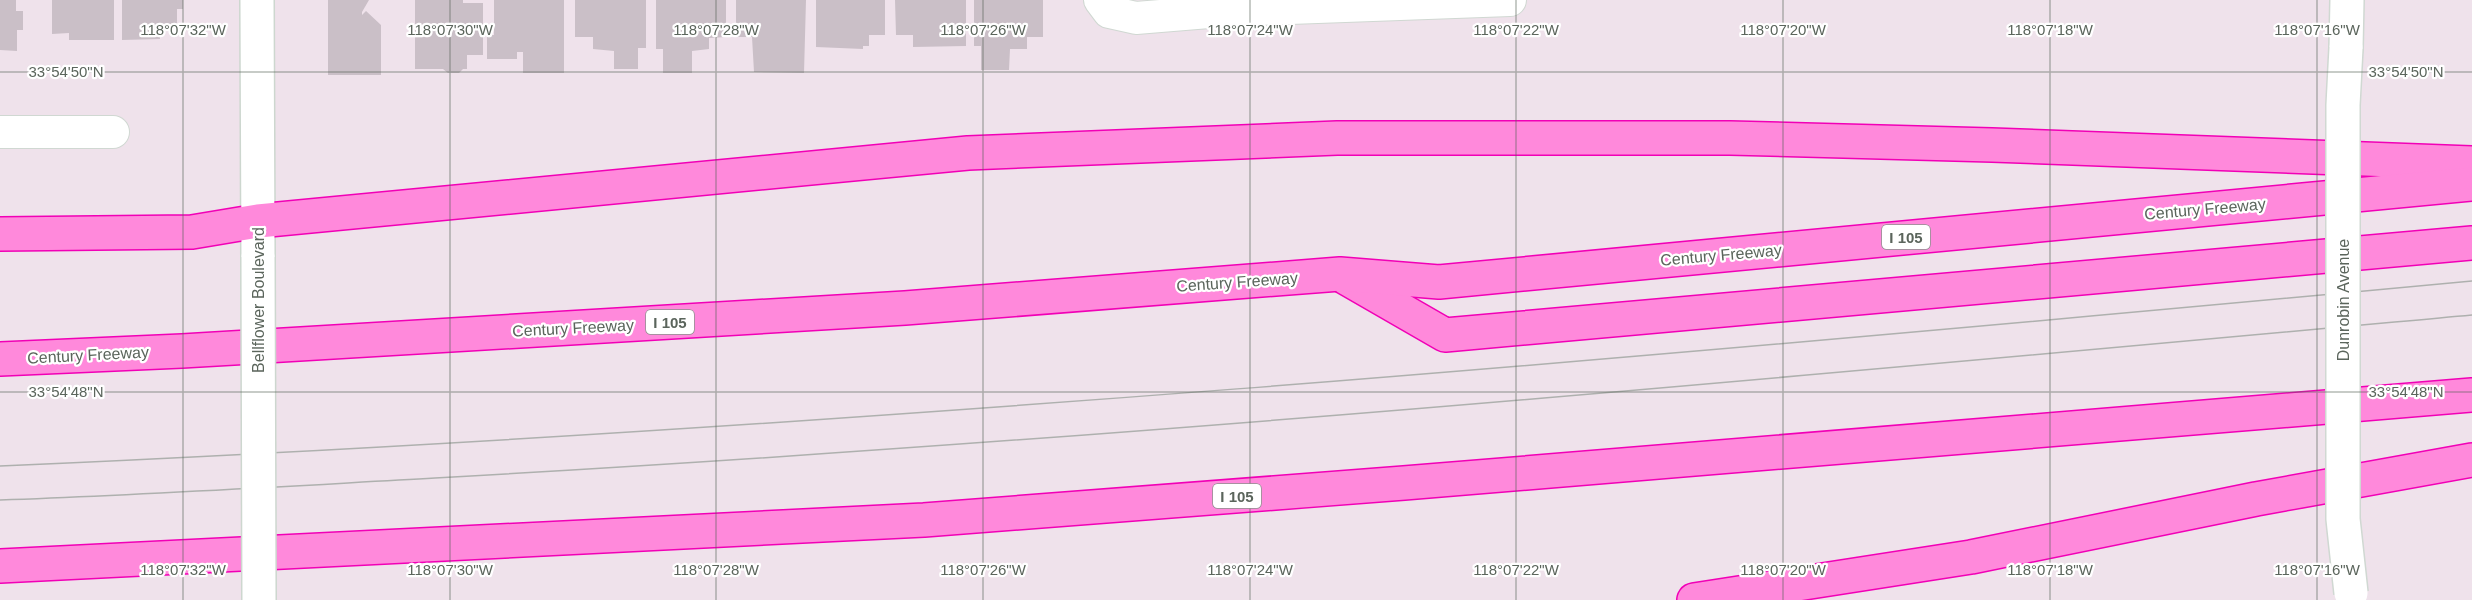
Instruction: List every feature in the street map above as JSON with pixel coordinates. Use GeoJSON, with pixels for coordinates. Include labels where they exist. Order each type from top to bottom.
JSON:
{"type":"FeatureCollection","features":[{"type":"Feature","properties":{"kind":"highway"},"geometry":{"type":"LineString","coordinates":[[0,234],[192,232],[258,221],[968,153],[1325,138],[1730,138],[1992,145],[2472,163]]}},
{"type":"Feature","properties":{"kind":"highway","name":"Century Freeway"},"geometry":{"type":"LineString","coordinates":[[0,360],[905,308],[1340,274],[1440,282],[2472,184]]}},
{"type":"Feature","properties":{"kind":"highway"},"geometry":{"type":"LineString","coordinates":[[1340,274],[1445,336],[2472,243]]}},
{"type":"Feature","properties":{"kind":"highway","name":"I 105"},"geometry":{"type":"LineString","coordinates":[[0,566],[924,520],[1416,483],[2472,395]]}},
{"type":"Feature","properties":{"kind":"highway"},"geometry":{"type":"LineString","coordinates":[[1694,600],[1971,557],[2256,499],[2472,460]]}},
{"type":"Feature","properties":{"kind":"main road","name":"Bellflower Boulevard"},"geometry":{"type":"LineString","coordinates":[[256,0],[259,600]]}},
{"type":"Feature","properties":{"kind":"main road","name":"Dunrobin Avenue"},"geometry":{"type":"LineString","coordinates":[[2347,0],[2343,105],[2343,519],[2351,597]]}},
{"type":"Feature","properties":{"kind":"street"},"geometry":{"type":"LineString","coordinates":[[1105,6],[1136,18],[1233,10],[1510,0]]}},
{"type":"Feature","properties":{"kind":"street"},"geometry":{"type":"LineString","coordinates":[[0,132],[112,132]]}},
{"type":"Feature","properties":{"kind":"building"},"geometry":{"type":"Polygon","coordinates":[[[0,0],[16,0],[16,11],[23,11],[23,30],[17,30],[17,51],[0,50],[0,0]]]}},
{"type":"Feature","properties":{"kind":"building"},"geometry":{"type":"Polygon","coordinates":[[[52,0],[114,0],[114,40],[69,40],[69,33],[52,34],[52,0]]]}},
{"type":"Feature","properties":{"kind":"building"},"geometry":{"type":"Polygon","coordinates":[[[122,0],[183,0],[183,9],[177,9],[177,30],[160,30],[160,39],[122,40],[122,0]]]}},
{"type":"Feature","properties":{"kind":"building"},"geometry":{"type":"Polygon","coordinates":[[[328,0],[369,0],[362,15],[366,11],[381,25],[381,75],[328,75],[328,0]]]}},
{"type":"Feature","properties":{"kind":"building"},"geometry":{"type":"Polygon","coordinates":[[[415,0],[463,0],[463,3],[483,3],[483,55],[467,55],[467,69],[459,73],[448,73],[443,69],[415,69],[415,0]]]}},
{"type":"Feature","properties":{"kind":"building"},"geometry":{"type":"Polygon","coordinates":[[[494,0],[564,0],[564,73],[523,73],[523,52],[517,52],[517,59],[487,59],[487,35],[494,35],[494,0]]]}},
{"type":"Feature","properties":{"kind":"building"},"geometry":{"type":"Polygon","coordinates":[[[575,0],[646,0],[646,48],[638,48],[638,69],[614,69],[614,51],[593,49],[593,37],[575,37],[575,0]]]}},
{"type":"Feature","properties":{"kind":"building"},"geometry":{"type":"Polygon","coordinates":[[[656,0],[726,0],[726,37],[709,38],[709,49],[692,51],[692,73],[663,73],[663,49],[656,49],[656,0]]]}},
{"type":"Feature","properties":{"kind":"building"},"geometry":{"type":"Polygon","coordinates":[[[736,0],[806,0],[804,73],[754,72],[752,37],[736,37],[736,0]]]}},
{"type":"Feature","properties":{"kind":"building"},"geometry":{"type":"Polygon","coordinates":[[[816,0],[885,0],[885,35],[869,35],[869,46],[863,46],[863,49],[816,47],[816,0]]]}},
{"type":"Feature","properties":{"kind":"building"},"geometry":{"type":"Polygon","coordinates":[[[895,0],[966,0],[966,46],[913,47],[913,35],[896,35],[895,0]]]}},
{"type":"Feature","properties":{"kind":"building"},"geometry":{"type":"Polygon","coordinates":[[[974,0],[1043,0],[1043,37],[1027,37],[1027,49],[1010,49],[1009,70],[981,70],[981,46],[974,46],[974,0]]]}},
{"type":"Feature","properties":{"kind":"tram line"},"geometry":{"type":"LineString","coordinates":[[0,466],[619,433],[1237,389],[1855,337],[2472,281]]}},
{"type":"Feature","properties":{"kind":"tram line"},"geometry":{"type":"LineString","coordinates":[[0,500],[690,463],[1200,426],[1709,384],[2472,315]]}}]}
